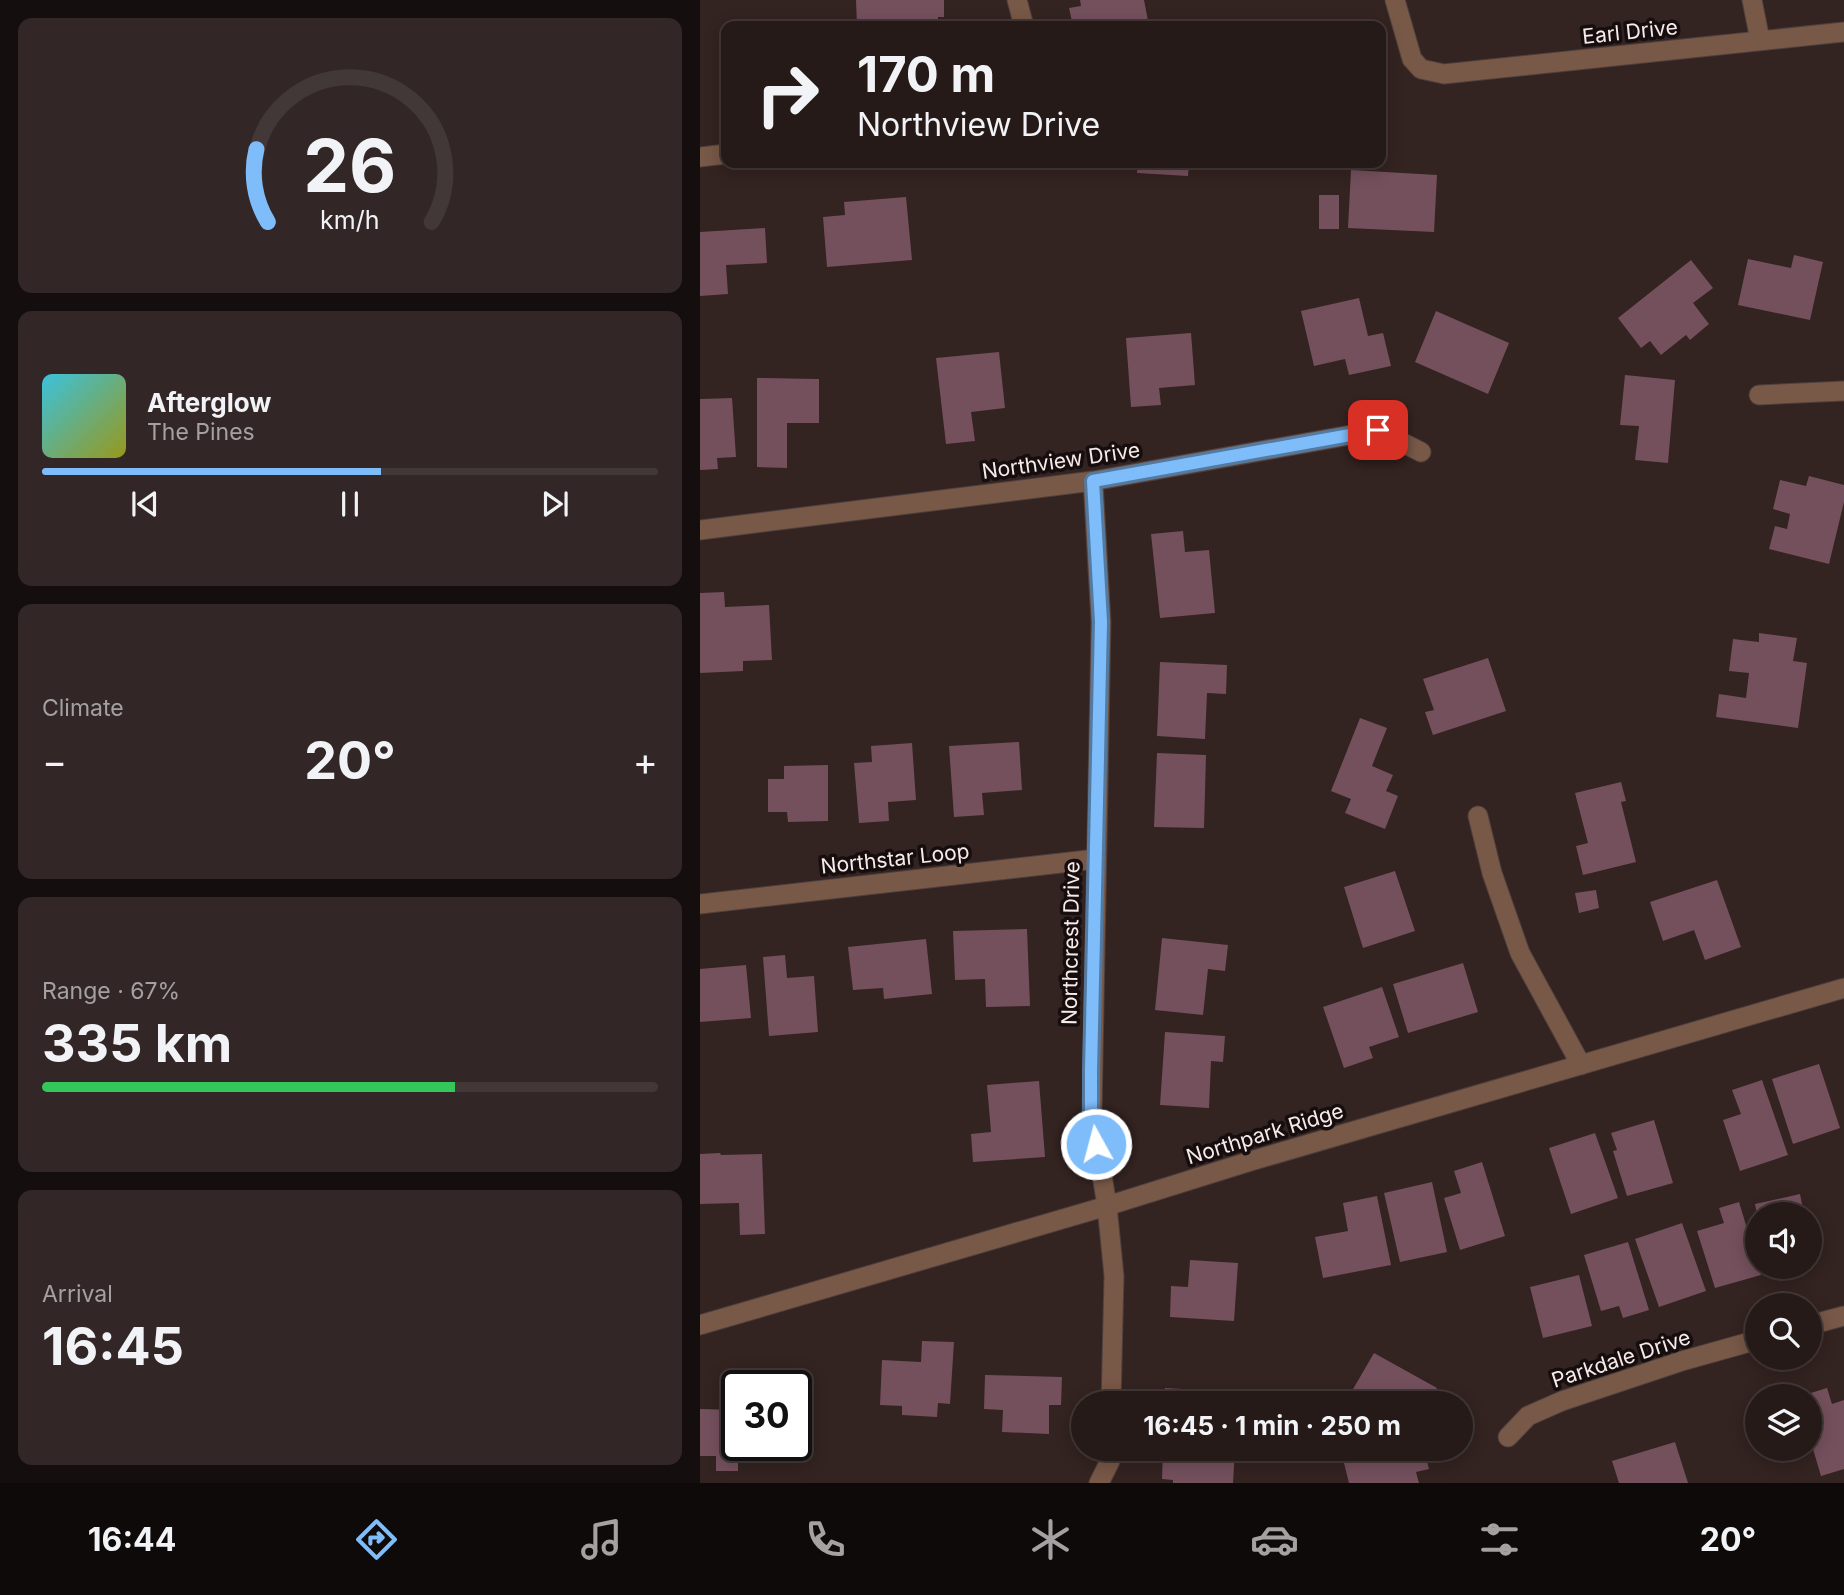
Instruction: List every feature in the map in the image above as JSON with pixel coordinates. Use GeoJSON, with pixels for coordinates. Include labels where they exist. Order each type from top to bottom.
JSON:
{"type":"FeatureCollection","features":[{"type":"Feature","properties":{"kind":"street"},"geometry":{"type":"LineString","coordinates":[[1017,0],[1023,21]]}},
{"type":"Feature","properties":{"kind":"street","name":"Earl Drive"},"geometry":{"type":"LineString","coordinates":[[1395,0],[1412,58],[1421,69],[1432,73],[1458,74],[1844,32]]}},
{"type":"Feature","properties":{"kind":"street"},"geometry":{"type":"LineString","coordinates":[[1752,0],[1760,40]]}},
{"type":"Feature","properties":{"kind":"street"},"geometry":{"type":"LineString","coordinates":[[700,157],[721,155]]}},
{"type":"Feature","properties":{"kind":"street"},"geometry":{"type":"LineString","coordinates":[[1759,395],[1844,391]]}},
{"type":"Feature","properties":{"kind":"street","name":"Northview Drive"},"geometry":{"type":"LineString","coordinates":[[700,530],[1093,481],[1378,430],[1421,452]]}},
{"type":"Feature","properties":{"kind":"street","name":"Northcrest Drive"},"geometry":{"type":"LineString","coordinates":[[1093,481],[1101,622],[1091,1114],[1107,1206],[1114,1276],[1111,1391]]}},
{"type":"Feature","properties":{"kind":"street"},"geometry":{"type":"LineString","coordinates":[[1478,816],[1492,873],[1520,953],[1581,1065]]}},
{"type":"Feature","properties":{"kind":"street","name":"Northstar Loop"},"geometry":{"type":"LineString","coordinates":[[700,904],[1096,859]]}},
{"type":"Feature","properties":{"kind":"street","name":"Northpark Ridge"},"geometry":{"type":"LineString","coordinates":[[700,1325],[1844,988]]}},
{"type":"Feature","properties":{"kind":"street"},"geometry":{"type":"LineString","coordinates":[[1822,1322],[1844,1316]]}},
{"type":"Feature","properties":{"kind":"street","name":"Parkdale Drive"},"geometry":{"type":"LineString","coordinates":[[1508,1437],[1528,1416],[1562,1401],[1682,1361],[1745,1343]]}},
{"type":"Feature","properties":{"kind":"street"},"geometry":{"type":"LineString","coordinates":[[1100,1483],[1110,1461]]}},
{"type":"Feature","properties":{"kind":"building"},"geometry":{"type":"Polygon","coordinates":[[[856,0],[944,0],[944,17],[938,17],[938,21],[857,21],[856,0]]]}},
{"type":"Feature","properties":{"kind":"building"},"geometry":{"type":"Polygon","coordinates":[[[1080,0],[1144,0],[1148,21],[1072,21],[1069,8],[1081,6],[1080,0]]]}},
{"type":"Feature","properties":{"kind":"building"},"geometry":{"type":"Polygon","coordinates":[[[1138,168],[1189,168],[1188,176],[1137,173],[1138,168]]]}},
{"type":"Feature","properties":{"kind":"building"},"geometry":{"type":"Polygon","coordinates":[[[1351,170],[1437,175],[1434,232],[1348,228],[1351,170]]]}},
{"type":"Feature","properties":{"kind":"building"},"geometry":{"type":"Polygon","coordinates":[[[1319,195],[1339,195],[1339,229],[1319,229],[1319,195]]]}},
{"type":"Feature","properties":{"kind":"building"},"geometry":{"type":"Polygon","coordinates":[[[906,197],[912,260],[827,267],[823,217],[845,215],[844,202],[906,197]]]}},
{"type":"Feature","properties":{"kind":"building"},"geometry":{"type":"Polygon","coordinates":[[[765,228],[767,263],[726,265],[728,294],[700,296],[700,232],[765,228]]]}},
{"type":"Feature","properties":{"kind":"building"},"geometry":{"type":"Polygon","coordinates":[[[1794,255],[1823,262],[1810,320],[1738,305],[1748,259],[1791,268],[1794,255]]]}},
{"type":"Feature","properties":{"kind":"building"},"geometry":{"type":"Polygon","coordinates":[[[1691,260],[1713,288],[1693,303],[1709,324],[1690,340],[1686,335],[1661,355],[1650,341],[1641,348],[1618,318],[1691,260]]]}},
{"type":"Feature","properties":{"kind":"building"},"geometry":{"type":"Polygon","coordinates":[[[1359,298],[1368,336],[1383,333],[1391,366],[1349,375],[1345,359],[1314,366],[1301,311],[1359,298]]]}},
{"type":"Feature","properties":{"kind":"building"},"geometry":{"type":"Polygon","coordinates":[[[1436,311],[1509,343],[1488,394],[1415,362],[1436,311]]]}},
{"type":"Feature","properties":{"kind":"building"},"geometry":{"type":"Polygon","coordinates":[[[1191,333],[1195,385],[1159,388],[1161,405],[1131,407],[1126,338],[1191,333]]]}},
{"type":"Feature","properties":{"kind":"building"},"geometry":{"type":"Polygon","coordinates":[[[999,352],[1005,408],[971,412],[975,441],[946,444],[936,358],[999,352]]]}},
{"type":"Feature","properties":{"kind":"building"},"geometry":{"type":"Polygon","coordinates":[[[1625,375],[1675,380],[1668,463],[1635,460],[1639,426],[1620,425],[1625,375]]]}},
{"type":"Feature","properties":{"kind":"building"},"geometry":{"type":"Polygon","coordinates":[[[757,378],[819,379],[819,423],[787,423],[787,468],[757,467],[757,378]]]}},
{"type":"Feature","properties":{"kind":"building"},"geometry":{"type":"Polygon","coordinates":[[[732,398],[736,457],[717,458],[718,469],[700,470],[700,399],[732,398]]]}},
{"type":"Feature","properties":{"kind":"building"},"geometry":{"type":"Polygon","coordinates":[[[1809,476],[1844,485],[1844,502],[1829,564],[1769,549],[1775,526],[1787,529],[1790,514],[1773,509],[1780,480],[1806,486],[1809,476]]]}},
{"type":"Feature","properties":{"kind":"building"},"geometry":{"type":"Polygon","coordinates":[[[1183,531],[1185,552],[1209,550],[1215,613],[1160,618],[1151,534],[1183,531]]]}},
{"type":"Feature","properties":{"kind":"building"},"geometry":{"type":"Polygon","coordinates":[[[724,592],[725,607],[769,605],[772,660],[743,661],[743,671],[700,673],[700,593],[724,592]]]}},
{"type":"Feature","properties":{"kind":"building"},"geometry":{"type":"Polygon","coordinates":[[[1759,633],[1797,638],[1793,661],[1807,663],[1798,728],[1716,717],[1719,694],[1746,698],[1749,673],[1729,671],[1733,639],[1759,642],[1759,633]]]}},
{"type":"Feature","properties":{"kind":"building"},"geometry":{"type":"Polygon","coordinates":[[[1488,658],[1506,711],[1433,735],[1425,712],[1434,710],[1423,679],[1488,658]]]}},
{"type":"Feature","properties":{"kind":"building"},"geometry":{"type":"Polygon","coordinates":[[[1160,662],[1227,665],[1226,694],[1207,693],[1205,739],[1157,736],[1160,662]]]}},
{"type":"Feature","properties":{"kind":"building"},"geometry":{"type":"Polygon","coordinates":[[[1360,718],[1387,728],[1372,766],[1393,775],[1386,791],[1398,796],[1385,829],[1345,813],[1351,799],[1331,791],[1360,718]]]}},
{"type":"Feature","properties":{"kind":"building"},"geometry":{"type":"Polygon","coordinates":[[[1019,742],[1022,790],[982,793],[984,815],[954,817],[949,746],[1019,742]]]}},
{"type":"Feature","properties":{"kind":"building"},"geometry":{"type":"Polygon","coordinates":[[[912,743],[916,800],[888,802],[889,821],[859,823],[854,763],[872,762],[871,746],[912,743]]]}},
{"type":"Feature","properties":{"kind":"building"},"geometry":{"type":"Polygon","coordinates":[[[1157,753],[1206,755],[1204,828],[1154,827],[1157,753]]]}},
{"type":"Feature","properties":{"kind":"building"},"geometry":{"type":"Polygon","coordinates":[[[828,765],[828,821],[788,822],[787,812],[768,812],[768,779],[784,779],[784,766],[828,765]]]}},
{"type":"Feature","properties":{"kind":"building"},"geometry":{"type":"Polygon","coordinates":[[[1621,782],[1626,801],[1621,802],[1636,862],[1583,875],[1576,846],[1588,843],[1575,793],[1621,782]]]}},
{"type":"Feature","properties":{"kind":"building"},"geometry":{"type":"Polygon","coordinates":[[[1395,871],[1415,931],[1363,948],[1344,887],[1395,871]]]}},
{"type":"Feature","properties":{"kind":"building"},"geometry":{"type":"Polygon","coordinates":[[[1717,880],[1741,947],[1705,960],[1694,930],[1663,941],[1650,902],[1717,880]]]}},
{"type":"Feature","properties":{"kind":"building"},"geometry":{"type":"Polygon","coordinates":[[[1596,890],[1599,908],[1579,913],[1575,893],[1596,890]]]}},
{"type":"Feature","properties":{"kind":"building"},"geometry":{"type":"Polygon","coordinates":[[[1027,929],[1030,1006],[986,1007],[985,979],[955,980],[953,931],[1027,929]]]}},
{"type":"Feature","properties":{"kind":"building"},"geometry":{"type":"Polygon","coordinates":[[[1162,938],[1228,945],[1225,971],[1208,969],[1203,1015],[1155,1010],[1162,938]]]}},
{"type":"Feature","properties":{"kind":"building"},"geometry":{"type":"Polygon","coordinates":[[[926,939],[932,994],[884,999],[883,988],[853,990],[848,947],[926,939]]]}},
{"type":"Feature","properties":{"kind":"building"},"geometry":{"type":"Polygon","coordinates":[[[785,955],[787,978],[814,976],[818,1032],[769,1036],[763,957],[785,955]]]}},
{"type":"Feature","properties":{"kind":"building"},"geometry":{"type":"Polygon","coordinates":[[[1463,963],[1478,1012],[1408,1033],[1393,984],[1463,963]]]}},
{"type":"Feature","properties":{"kind":"building"},"geometry":{"type":"Polygon","coordinates":[[[746,965],[751,1018],[700,1022],[700,969],[746,965]]]}},
{"type":"Feature","properties":{"kind":"building"},"geometry":{"type":"Polygon","coordinates":[[[1382,987],[1399,1037],[1369,1047],[1373,1058],[1344,1068],[1323,1007],[1382,987]]]}},
{"type":"Feature","properties":{"kind":"building"},"geometry":{"type":"Polygon","coordinates":[[[1165,1032],[1225,1036],[1223,1062],[1211,1061],[1209,1108],[1160,1105],[1165,1032]]]}},
{"type":"Feature","properties":{"kind":"building"},"geometry":{"type":"Polygon","coordinates":[[[1819,1064],[1840,1128],[1793,1144],[1772,1079],[1819,1064]]]}},
{"type":"Feature","properties":{"kind":"building"},"geometry":{"type":"Polygon","coordinates":[[[1762,1080],[1788,1155],[1740,1171],[1723,1120],[1741,1114],[1732,1090],[1762,1080]]]}},
{"type":"Feature","properties":{"kind":"building"},"geometry":{"type":"Polygon","coordinates":[[[1039,1081],[1045,1157],[973,1162],[971,1134],[991,1132],[987,1085],[1039,1081]]]}},
{"type":"Feature","properties":{"kind":"building"},"geometry":{"type":"Polygon","coordinates":[[[1654,1120],[1673,1183],[1627,1196],[1613,1151],[1617,1150],[1611,1133],[1654,1120]]]}},
{"type":"Feature","properties":{"kind":"building"},"geometry":{"type":"Polygon","coordinates":[[[1595,1133],[1618,1198],[1571,1214],[1549,1148],[1595,1133]]]}},
{"type":"Feature","properties":{"kind":"building"},"geometry":{"type":"Polygon","coordinates":[[[700,1154],[762,1154],[765,1234],[740,1235],[739,1203],[700,1204],[700,1154]]]}},
{"type":"Feature","properties":{"kind":"building"},"geometry":{"type":"Polygon","coordinates":[[[1482,1162],[1505,1236],[1460,1250],[1444,1198],[1461,1193],[1454,1171],[1482,1162]]]}},
{"type":"Feature","properties":{"kind":"building"},"geometry":{"type":"Polygon","coordinates":[[[1432,1182],[1447,1252],[1400,1262],[1384,1193],[1432,1182]]]}},
{"type":"Feature","properties":{"kind":"building"},"geometry":{"type":"Polygon","coordinates":[[[1800,1194],[1802,1202],[1764,1202],[1800,1194]]]}},
{"type":"Feature","properties":{"kind":"building"},"geometry":{"type":"Polygon","coordinates":[[[1377,1196],[1391,1265],[1323,1278],[1315,1237],[1348,1231],[1343,1203],[1377,1196]]]}},
{"type":"Feature","properties":{"kind":"building"},"geometry":{"type":"Polygon","coordinates":[[[1739,1202],[1745,1222],[1747,1279],[1715,1288],[1697,1231],[1724,1223],[1719,1208],[1739,1202]]]}},
{"type":"Feature","properties":{"kind":"building"},"geometry":{"type":"Polygon","coordinates":[[[1682,1223],[1706,1291],[1659,1307],[1635,1239],[1682,1223]]]}},
{"type":"Feature","properties":{"kind":"building"},"geometry":{"type":"Polygon","coordinates":[[[1628,1242],[1649,1310],[1623,1318],[1619,1306],[1601,1311],[1584,1255],[1628,1242]]]}},
{"type":"Feature","properties":{"kind":"building"},"geometry":{"type":"Polygon","coordinates":[[[1190,1260],[1238,1263],[1234,1321],[1170,1317],[1171,1286],[1188,1287],[1190,1260]]]}},
{"type":"Feature","properties":{"kind":"building"},"geometry":{"type":"Polygon","coordinates":[[[1579,1275],[1592,1326],[1543,1338],[1530,1287],[1579,1275]]]}},
{"type":"Feature","properties":{"kind":"building"},"geometry":{"type":"Polygon","coordinates":[[[922,1341],[954,1342],[950,1404],[938,1403],[937,1417],[902,1415],[902,1406],[880,1405],[882,1360],[921,1362],[922,1341]]]}},
{"type":"Feature","properties":{"kind":"building"},"geometry":{"type":"Polygon","coordinates":[[[1374,1353],[1437,1388],[1435,1391],[1352,1391],[1374,1353]]]}},
{"type":"Feature","properties":{"kind":"building"},"geometry":{"type":"Polygon","coordinates":[[[985,1375],[1062,1377],[1061,1405],[1049,1405],[1049,1434],[1002,1432],[1003,1410],[984,1409],[985,1375]]]}},
{"type":"Feature","properties":{"kind":"building"},"geometry":{"type":"Polygon","coordinates":[[[1165,1388],[1215,1391],[1165,1391],[1165,1388]]]}},
{"type":"Feature","properties":{"kind":"building"},"geometry":{"type":"Polygon","coordinates":[[[1827,1388],[1832,1404],[1844,1400],[1844,1469],[1821,1476],[1817,1461],[1822,1461],[1822,1390],[1827,1388]]]}},
{"type":"Feature","properties":{"kind":"building"},"geometry":{"type":"Polygon","coordinates":[[[700,1409],[721,1410],[721,1461],[738,1461],[738,1471],[716,1471],[716,1456],[700,1456],[700,1409]]]}},
{"type":"Feature","properties":{"kind":"building"},"geometry":{"type":"Polygon","coordinates":[[[1675,1442],[1688,1483],[1619,1483],[1612,1461],[1675,1442]]]}},
{"type":"Feature","properties":{"kind":"building"},"geometry":{"type":"Polygon","coordinates":[[[1163,1461],[1234,1461],[1233,1483],[1173,1483],[1173,1480],[1162,1479],[1163,1461]]]}},
{"type":"Feature","properties":{"kind":"building"},"geometry":{"type":"Polygon","coordinates":[[[1344,1461],[1427,1461],[1429,1469],[1416,1472],[1419,1483],[1349,1483],[1344,1461]]]}},
{"type":"Feature","properties":{"kind":"route"},"geometry":{"type":"LineString","coordinates":[[1096,1144],[1091,1114],[1091,1071],[1101,622],[1093,481],[1378,430]]}}]}
